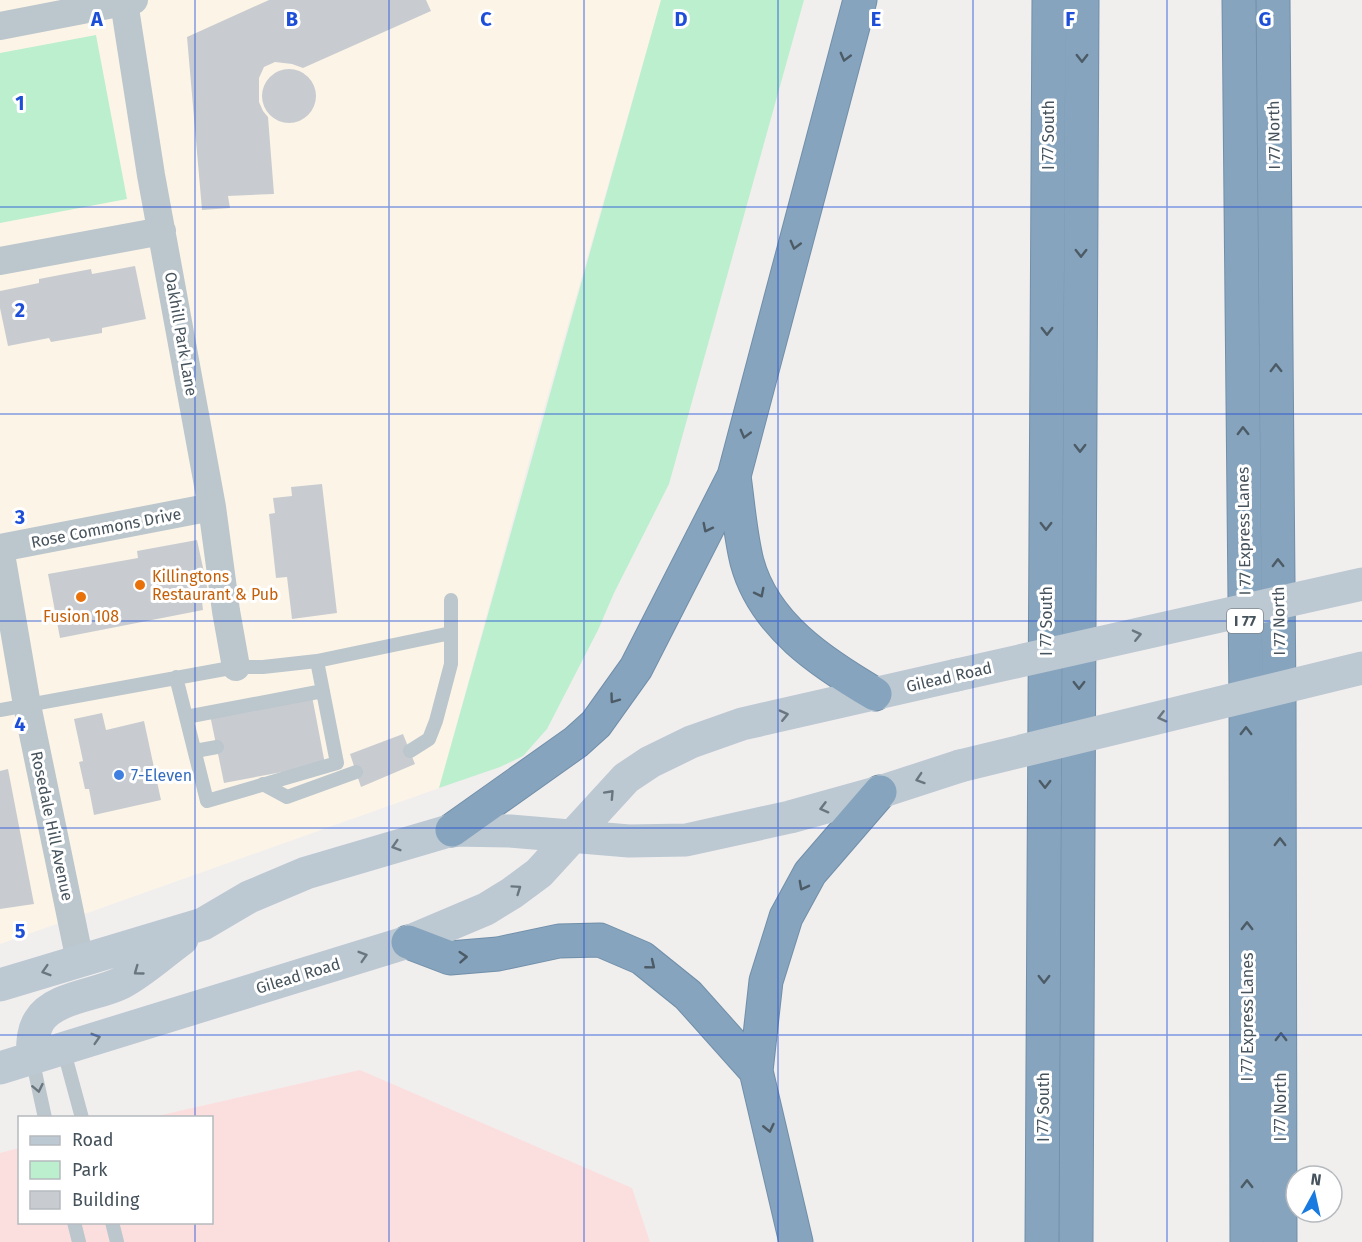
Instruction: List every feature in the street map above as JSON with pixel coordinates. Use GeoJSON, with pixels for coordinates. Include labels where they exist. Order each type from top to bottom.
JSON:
{"type":"FeatureCollection","features":[{"type":"Feature","properties":{"kind":"highway"},"geometry":{"type":"LineString","coordinates":[[452,830],[576,742],[596,724],[636,668],[734,476],[860,0]]}},
{"type":"Feature","properties":{"kind":"highway","name":"I 77 South"},"geometry":{"type":"LineString","coordinates":[[1042,1242],[1049,0]]}},
{"type":"Feature","properties":{"kind":"highway"},"geometry":{"type":"LineString","coordinates":[[1076,1242],[1082,0]]}},
{"type":"Feature","properties":{"kind":"highway","name":"I 77 Express Lanes"},"geometry":{"type":"LineString","coordinates":[[1239,0],[1246,700],[1246,1242]]}},
{"type":"Feature","properties":{"kind":"highway","name":"I 77 North"},"geometry":{"type":"LineString","coordinates":[[1273,0],[1280,724],[1280,1242]]}},
{"type":"Feature","properties":{"kind":"highway"},"geometry":{"type":"LineString","coordinates":[[734,476],[747,563],[767,607],[797,641],[831,668],[875,694]]}},
{"type":"Feature","properties":{"kind":"highway"},"geometry":{"type":"LineString","coordinates":[[796,1242],[756,1071],[766,981],[786,917],[810,873],[880,792]]}},
{"type":"Feature","properties":{"kind":"highway"},"geometry":{"type":"LineString","coordinates":[[408,942],[450,958],[498,954],[559,941],[600,940],[642,958],[688,995],[756,1071]]}},
{"type":"Feature","properties":{"kind":"main road","name":"Gilead Road"},"geometry":{"type":"LineString","coordinates":[[0,1068],[408,942],[486,909],[539,873],[626,778],[650,762],[691,742],[742,724],[1362,584]]}},
{"type":"Feature","properties":{"kind":"main road"},"geometry":{"type":"LineString","coordinates":[[32,1058],[36,1028],[48,1010],[61,1003],[122,983],[203,924],[249,897],[306,873],[452,830],[510,831],[629,841],[686,840],[790,817],[880,792],[960,766],[1362,668]]}},
{"type":"Feature","properties":{"kind":"main road"},"geometry":{"type":"LineString","coordinates":[[0,985],[203,924]]}},
{"type":"Feature","properties":{"kind":"street"},"geometry":{"type":"LineString","coordinates":[[0,26],[129,1]]}},
{"type":"Feature","properties":{"kind":"street","name":"Oakhill Park Lane"},"geometry":{"type":"LineString","coordinates":[[129,1],[151,175],[212,507],[236,667]]}},
{"type":"Feature","properties":{"kind":"street"},"geometry":{"type":"LineString","coordinates":[[0,261],[162,231]]}},
{"type":"Feature","properties":{"kind":"street","name":"Rose Commons Drive"},"geometry":{"type":"LineString","coordinates":[[0,549],[212,507]]}},
{"type":"Feature","properties":{"kind":"street","name":"Rosedale Hill Avenue"},"geometry":{"type":"LineString","coordinates":[[0,549],[13,708],[80,961]]}},
{"type":"Feature","properties":{"kind":"lane"},"geometry":{"type":"LineString","coordinates":[[410,751],[429,739],[436,722],[451,664],[451,600]]}},
{"type":"Feature","properties":{"kind":"lane"},"geometry":{"type":"LineString","coordinates":[[13,708],[236,667],[263,667],[317,661],[451,633]]}},
{"type":"Feature","properties":{"kind":"lane"},"geometry":{"type":"LineString","coordinates":[[176,677],[207,801],[337,763],[324,729],[323,692],[317,661]]}},
{"type":"Feature","properties":{"kind":"lane"},"geometry":{"type":"LineString","coordinates":[[186,717],[323,692]]}},
{"type":"Feature","properties":{"kind":"lane"},"geometry":{"type":"LineString","coordinates":[[195,751],[217,747]]}},
{"type":"Feature","properties":{"kind":"lane"},"geometry":{"type":"LineString","coordinates":[[263,784],[287,797],[356,772]]}},
{"type":"Feature","properties":{"kind":"lane"},"geometry":{"type":"LineString","coordinates":[[63,1048],[81,1116]]}},
{"type":"Feature","properties":{"kind":"lane"},"geometry":{"type":"LineString","coordinates":[[32,1058],[45,1116]]}},
{"type":"Feature","properties":{"kind":"lane"},"geometry":{"type":"LineString","coordinates":[[74,1224],[79,1242]]}},
{"type":"Feature","properties":{"kind":"lane"},"geometry":{"type":"LineString","coordinates":[[112,1224],[117,1242]]}},
{"type":"Feature","properties":{"kind":"shaded area"},"geometry":{"type":"Polygon","coordinates":[[[0,0],[661,0],[532,450],[439,788],[0,944],[0,0]]]}},
{"type":"Feature","properties":{"kind":"shaded area"},"geometry":{"type":"Polygon","coordinates":[[[360,1070],[632,1188],[650,1242],[0,1242],[0,1153],[18,1148],[18,1224],[213,1224],[213,1116],[157,1116],[360,1070]]]}},
{"type":"Feature","properties":{"kind":"green space"},"geometry":{"type":"Polygon","coordinates":[[[661,0],[804,0],[669,484],[547,729],[523,756],[500,767],[439,788],[661,0]]]}},
{"type":"Feature","properties":{"kind":"green space"},"geometry":{"type":"Polygon","coordinates":[[[96,35],[127,199],[0,223],[0,53],[96,35]]]}},
{"type":"Feature","properties":{"kind":"building"},"geometry":{"type":"Polygon","coordinates":[[[269,0],[426,0],[431,11],[303,68],[275,62],[264,67],[259,78],[259,102],[268,117],[274,194],[228,196],[230,208],[202,210],[187,37],[269,0]]]}},
{"type":"Feature","properties":{"kind":"building"},"geometry":{"type":"Polygon","coordinates":[[[289,69],[299,71],[308,77],[314,86],[316,96],[314,106],[308,115],[299,121],[289,123],[279,121],[270,115],[264,106],[262,96],[264,86],[270,77],[279,71],[289,69]]]}},
{"type":"Feature","properties":{"kind":"building"},"geometry":{"type":"Polygon","coordinates":[[[135,266],[146,319],[102,328],[102,333],[51,342],[49,338],[8,346],[0,308],[0,291],[39,283],[39,279],[91,269],[92,274],[135,266]]]}},
{"type":"Feature","properties":{"kind":"building"},"geometry":{"type":"Polygon","coordinates":[[[322,484],[337,613],[292,619],[287,577],[276,578],[269,514],[275,513],[273,498],[292,496],[291,487],[322,484]]]}},
{"type":"Feature","properties":{"kind":"building"},"geometry":{"type":"Polygon","coordinates":[[[197,540],[210,600],[202,601],[203,610],[60,638],[48,574],[138,558],[137,551],[197,540]]]}},
{"type":"Feature","properties":{"kind":"building"},"geometry":{"type":"Polygon","coordinates":[[[312,696],[325,764],[224,783],[210,715],[312,696]]]}},
{"type":"Feature","properties":{"kind":"building","name":"7-Eleven"},"geometry":{"type":"Polygon","coordinates":[[[102,713],[106,730],[144,721],[161,800],[94,815],[89,789],[85,789],[79,762],[83,761],[74,719],[102,713]]]}},
{"type":"Feature","properties":{"kind":"building"},"geometry":{"type":"Polygon","coordinates":[[[403,734],[415,764],[361,787],[350,754],[403,734]]]}},
{"type":"Feature","properties":{"kind":"building"},"geometry":{"type":"Polygon","coordinates":[[[8,769],[34,904],[0,909],[0,771],[8,769]]]}},
{"type":"Feature","properties":{"kind":"place","name":"Killingtons Restaurant & Pub"},"geometry":{"type":"Point","coordinates":[140,585]}},
{"type":"Feature","properties":{"kind":"place","name":"Fusion 108"},"geometry":{"type":"Point","coordinates":[81,597]}},
{"type":"Feature","properties":{"kind":"place","name":"7-Eleven"},"geometry":{"type":"Point","coordinates":[119,775]}}]}
